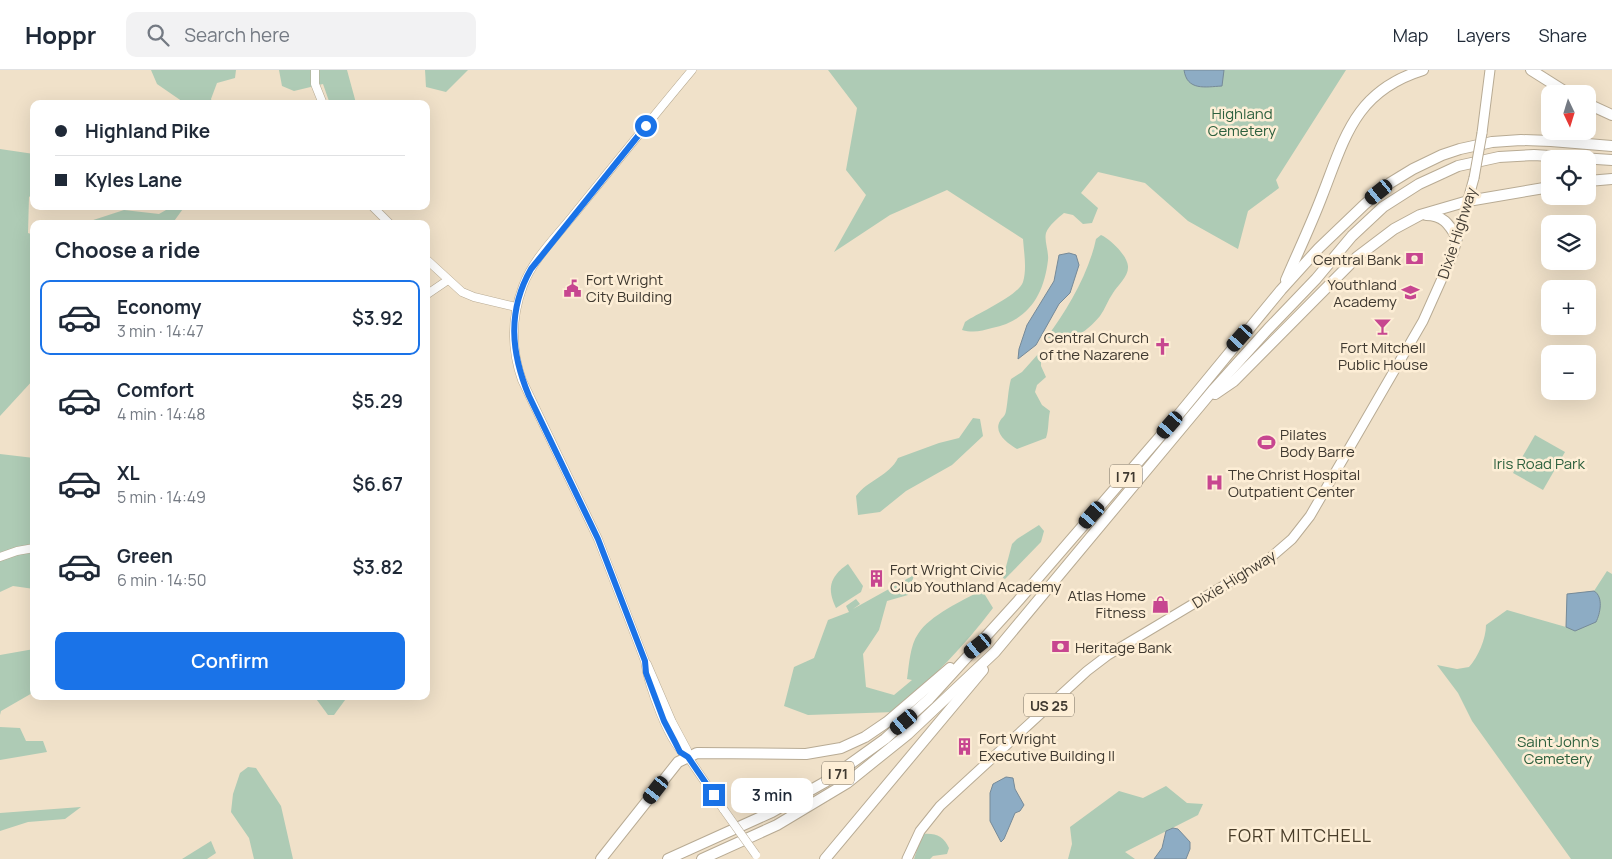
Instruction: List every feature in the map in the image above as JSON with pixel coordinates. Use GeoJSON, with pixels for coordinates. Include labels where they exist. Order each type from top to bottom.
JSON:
{"type":"FeatureCollection","features":[{"type":"Feature","properties":{"kind":"highway"},"geometry":{"type":"LineString","coordinates":[[1281,290],[1308,232],[1354,118],[1378,92],[1406,76],[1423,70]]}},
{"type":"Feature","properties":{"kind":"highway"},"geometry":{"type":"LineString","coordinates":[[1531,70],[1555,85]]}},
{"type":"Feature","properties":{"kind":"highway"},"geometry":{"type":"LineString","coordinates":[[1596,108],[1612,115]]}},
{"type":"Feature","properties":{"kind":"highway","name":"I 71"},"geometry":{"type":"LineString","coordinates":[[668,859],[780,808],[852,764],[904,722],[934,694],[1018,601],[1170,425],[1281,290],[1319,248],[1390,183],[1426,162],[1460,149],[1504,141],[1551,141],[1612,146]]}},
{"type":"Feature","properties":{"kind":"highway"},"geometry":{"type":"LineString","coordinates":[[1247,360],[1268,329],[1364,225],[1395,199],[1431,178],[1458,166],[1499,157],[1534,155],[1612,160]]}},
{"type":"Feature","properties":{"kind":"highway"},"geometry":{"type":"LineString","coordinates":[[1596,180],[1612,179]]}},
{"type":"Feature","properties":{"kind":"highway"},"geometry":{"type":"LineString","coordinates":[[1247,360],[1274,339],[1366,249],[1394,229],[1420,215],[1468,201],[1541,189]]}},
{"type":"Feature","properties":{"kind":"highway"},"geometry":{"type":"LineString","coordinates":[[1420,215],[1436,215],[1443,218],[1458,238]]}},
{"type":"Feature","properties":{"kind":"highway","name":"I 71"},"geometry":{"type":"LineString","coordinates":[[702,859],[777,824],[847,783],[908,734],[998,648],[1204,401],[1234,381],[1247,360]]}},
{"type":"Feature","properties":{"kind":"highway"},"geometry":{"type":"LineString","coordinates":[[601,859],[678,762],[697,752],[806,754],[819,753],[851,744],[887,722],[978,646]]}},
{"type":"Feature","properties":{"kind":"highway"},"geometry":{"type":"LineString","coordinates":[[824,859],[942,722],[990,662],[998,648]]}},
{"type":"Feature","properties":{"kind":"main road"},"geometry":{"type":"LineString","coordinates":[[315,70],[316,84],[322,100]]}},
{"type":"Feature","properties":{"kind":"main road"},"geometry":{"type":"LineString","coordinates":[[692,70],[539,259],[526,279],[516,307],[513,326],[514,347],[522,380],[598,539],[645,661],[672,722],[687,750],[688,757],[758,857]]}},
{"type":"Feature","properties":{"kind":"main road","name":"Dixie Highway"},"geometry":{"type":"LineString","coordinates":[[907,859],[920,831],[940,806],[1087,671],[1108,655],[1270,558],[1292,539],[1315,508],[1423,321],[1444,276],[1458,238],[1474,178],[1490,70]]}},
{"type":"Feature","properties":{"kind":"main road"},"geometry":{"type":"LineString","coordinates":[[376,210],[386,220]]}},
{"type":"Feature","properties":{"kind":"main road"},"geometry":{"type":"LineString","coordinates":[[430,263],[448,280],[467,294],[516,307]]}},
{"type":"Feature","properties":{"kind":"main road"},"geometry":{"type":"LineString","coordinates":[[430,292],[448,280]]}},
{"type":"Feature","properties":{"kind":"main road"},"geometry":{"type":"LineString","coordinates":[[0,557],[16,550],[30,548]]}},
{"type":"Feature","properties":{"kind":"green space"},"geometry":{"type":"Polygon","coordinates":[[[151,70],[236,70],[235,78],[217,83],[211,100],[180,100],[157,84],[151,70]]]}},
{"type":"Feature","properties":{"kind":"green space"},"geometry":{"type":"Polygon","coordinates":[[[279,70],[347,70],[355,100],[329,100],[323,84],[294,91],[282,86],[279,70]]]}},
{"type":"Feature","properties":{"kind":"green space"},"geometry":{"type":"Polygon","coordinates":[[[425,70],[468,70],[446,92],[426,87],[425,70]]]}},
{"type":"Feature","properties":{"kind":"green space","name":"Highland Cemetery"},"geometry":{"type":"Polygon","coordinates":[[[828,70],[1346,70],[1276,180],[1279,188],[1248,211],[1238,249],[1188,221],[1145,183],[1098,172],[1081,193],[1098,208],[1092,223],[1083,224],[1073,215],[1064,213],[1047,230],[1048,257],[1046,273],[1043,284],[1032,305],[1024,313],[1005,325],[985,330],[966,331],[962,330],[965,322],[1014,293],[1020,287],[1023,282],[1025,266],[1023,239],[947,190],[890,215],[834,252],[866,195],[846,170],[857,108],[828,70]]]}},
{"type":"Feature","properties":{"kind":"green space"},"geometry":{"type":"Polygon","coordinates":[[[0,149],[30,153],[28,233],[30,234],[30,383],[0,416],[0,149]]]}},
{"type":"Feature","properties":{"kind":"green space"},"geometry":{"type":"Polygon","coordinates":[[[124,210],[159,214],[166,210],[182,210],[175,220],[93,220],[124,210]]]}},
{"type":"Feature","properties":{"kind":"green space"},"geometry":{"type":"Polygon","coordinates":[[[1101,235],[1109,240],[1125,257],[1128,270],[1125,277],[1111,296],[1100,316],[1083,332],[1069,339],[1062,340],[1047,337],[1083,278],[1096,239],[1101,235]]]}},
{"type":"Feature","properties":{"kind":"green space"},"geometry":{"type":"Polygon","coordinates":[[[1039,353],[1041,355],[1041,366],[1046,377],[1037,385],[1035,392],[1042,405],[1050,411],[1047,435],[1046,438],[1017,449],[1002,438],[998,425],[1006,413],[1011,379],[1022,372],[1039,353]]]}},
{"type":"Feature","properties":{"kind":"green space"},"geometry":{"type":"Polygon","coordinates":[[[973,418],[980,419],[983,436],[952,465],[906,491],[880,512],[858,515],[856,496],[866,486],[884,474],[898,458],[959,438],[973,418]]]}},
{"type":"Feature","properties":{"kind":"green space","name":"Iris Road Park"},"geometry":{"type":"Polygon","coordinates":[[[1535,435],[1565,452],[1543,490],[1513,473],[1535,435]]]}},
{"type":"Feature","properties":{"kind":"green space"},"geometry":{"type":"Polygon","coordinates":[[[0,454],[30,458],[30,588],[13,586],[0,592],[0,454]]]}},
{"type":"Feature","properties":{"kind":"green space"},"geometry":{"type":"Polygon","coordinates":[[[1039,525],[1044,531],[1041,542],[1005,579],[1003,578],[1012,544],[1039,525]]]}},
{"type":"Feature","properties":{"kind":"green space"},"geometry":{"type":"Polygon","coordinates":[[[848,564],[863,586],[861,592],[836,608],[831,595],[833,579],[848,564]]]}},
{"type":"Feature","properties":{"kind":"green space","name":"Saint John’s Cemetery"},"geometry":{"type":"Polygon","coordinates":[[[1607,571],[1612,574],[1612,859],[1571,859],[1472,721],[1458,693],[1437,665],[1457,669],[1469,667],[1481,648],[1486,625],[1507,610],[1566,627],[1567,594],[1594,591],[1607,571]]]}},
{"type":"Feature","properties":{"kind":"green space"},"geometry":{"type":"Polygon","coordinates":[[[914,575],[908,595],[887,601],[879,630],[863,654],[866,687],[894,695],[912,680],[907,679],[910,655],[915,639],[923,627],[947,609],[982,590],[993,608],[946,663],[895,712],[808,715],[784,706],[794,667],[814,658],[828,620],[849,612],[846,606],[856,599],[860,604],[853,609],[914,575]]]}},
{"type":"Feature","properties":{"kind":"green space"},"geometry":{"type":"Polygon","coordinates":[[[30,650],[30,694],[1,711],[0,715],[0,655],[30,650]]]}},
{"type":"Feature","properties":{"kind":"green space"},"geometry":{"type":"Polygon","coordinates":[[[317,700],[345,700],[334,715],[328,715],[317,700]]]}},
{"type":"Feature","properties":{"kind":"green space"},"geometry":{"type":"Polygon","coordinates":[[[0,727],[20,728],[26,741],[43,741],[47,752],[0,760],[0,727]]]}},
{"type":"Feature","properties":{"kind":"green space"},"geometry":{"type":"Polygon","coordinates":[[[248,767],[256,768],[281,806],[293,859],[254,859],[249,838],[231,812],[233,794],[240,773],[248,767]]]}},
{"type":"Feature","properties":{"kind":"green space"},"geometry":{"type":"Polygon","coordinates":[[[1166,786],[1187,803],[1203,804],[1198,815],[1125,852],[1135,859],[1068,859],[1072,844],[1070,827],[1119,791],[1143,798],[1166,786]]]}},
{"type":"Feature","properties":{"kind":"green space"},"geometry":{"type":"Polygon","coordinates":[[[81,807],[65,819],[28,822],[0,831],[0,813],[81,807]]]}},
{"type":"Feature","properties":{"kind":"green space"},"geometry":{"type":"Polygon","coordinates":[[[924,834],[932,834],[942,838],[949,848],[947,854],[933,856],[930,859],[914,859],[921,837],[924,834]]]}},
{"type":"Feature","properties":{"kind":"green space"},"geometry":{"type":"Polygon","coordinates":[[[211,841],[216,853],[207,859],[182,859],[211,841]]]}},
{"type":"Feature","properties":{"kind":"water"},"geometry":{"type":"Polygon","coordinates":[[[1184,70],[1224,70],[1222,86],[1203,87],[1193,85],[1186,77],[1184,70]]]}},
{"type":"Feature","properties":{"kind":"water"},"geometry":{"type":"Polygon","coordinates":[[[1069,253],[1076,255],[1079,265],[1070,293],[1059,304],[1036,345],[1018,359],[1019,349],[1027,325],[1054,281],[1059,255],[1069,253]]]}},
{"type":"Feature","properties":{"kind":"water"},"geometry":{"type":"Polygon","coordinates":[[[1594,591],[1600,601],[1600,610],[1596,622],[1575,631],[1566,627],[1567,594],[1594,591]]]}},
{"type":"Feature","properties":{"kind":"water"},"geometry":{"type":"Polygon","coordinates":[[[1006,777],[1013,778],[1015,789],[1024,805],[1020,811],[1015,813],[1001,842],[990,821],[990,793],[993,784],[1006,777]]]}},
{"type":"Feature","properties":{"kind":"water"},"geometry":{"type":"Polygon","coordinates":[[[1173,828],[1178,829],[1190,842],[1190,849],[1186,859],[1154,859],[1162,848],[1166,831],[1173,828]]]}},
{"type":"Feature","properties":{"kind":"place","name":"Central Bank"},"geometry":{"type":"Point","coordinates":[1415,259]}},
{"type":"Feature","properties":{"kind":"place","name":"Fort Wright City Building"},"geometry":{"type":"Point","coordinates":[572,288]}},
{"type":"Feature","properties":{"kind":"place","name":"Youthland Academy"},"geometry":{"type":"Point","coordinates":[1411,293]}},
{"type":"Feature","properties":{"kind":"place","name":"Fort Mitchell Public House"},"geometry":{"type":"Point","coordinates":[1383,326]}},
{"type":"Feature","properties":{"kind":"place","name":"Central Church of the Nazarene"},"geometry":{"type":"Point","coordinates":[1163,346]}},
{"type":"Feature","properties":{"kind":"place","name":"Pilates Body Barre"},"geometry":{"type":"Point","coordinates":[1266,443]}},
{"type":"Feature","properties":{"kind":"place","name":"The Christ Hospital Outpatient Center"},"geometry":{"type":"Point","coordinates":[1214,483]}},
{"type":"Feature","properties":{"kind":"place","name":"Fort Wright Civic Club Youthland Academy"},"geometry":{"type":"Point","coordinates":[876,578]}},
{"type":"Feature","properties":{"kind":"place","name":"Atlas Home Fitness"},"geometry":{"type":"Point","coordinates":[1160,604]}},
{"type":"Feature","properties":{"kind":"place","name":"Heritage Bank"},"geometry":{"type":"Point","coordinates":[1061,647]}},
{"type":"Feature","properties":{"kind":"place","name":"Fort Wright Executive Building II"},"geometry":{"type":"Point","coordinates":[965,747]}},
{"type":"Feature","properties":{"kind":"district","name":"FORT MITCHELL"},"geometry":{"type":"Point","coordinates":[1300,835]}},
{"type":"Feature","properties":{"kind":"route"},"geometry":{"type":"LineString","coordinates":[[646,126],[531,269],[516,307],[513,326],[514,347],[518,370],[522,380],[598,539],[645,661],[646,673],[664,721],[680,752],[688,757],[714,795]]}}]}
